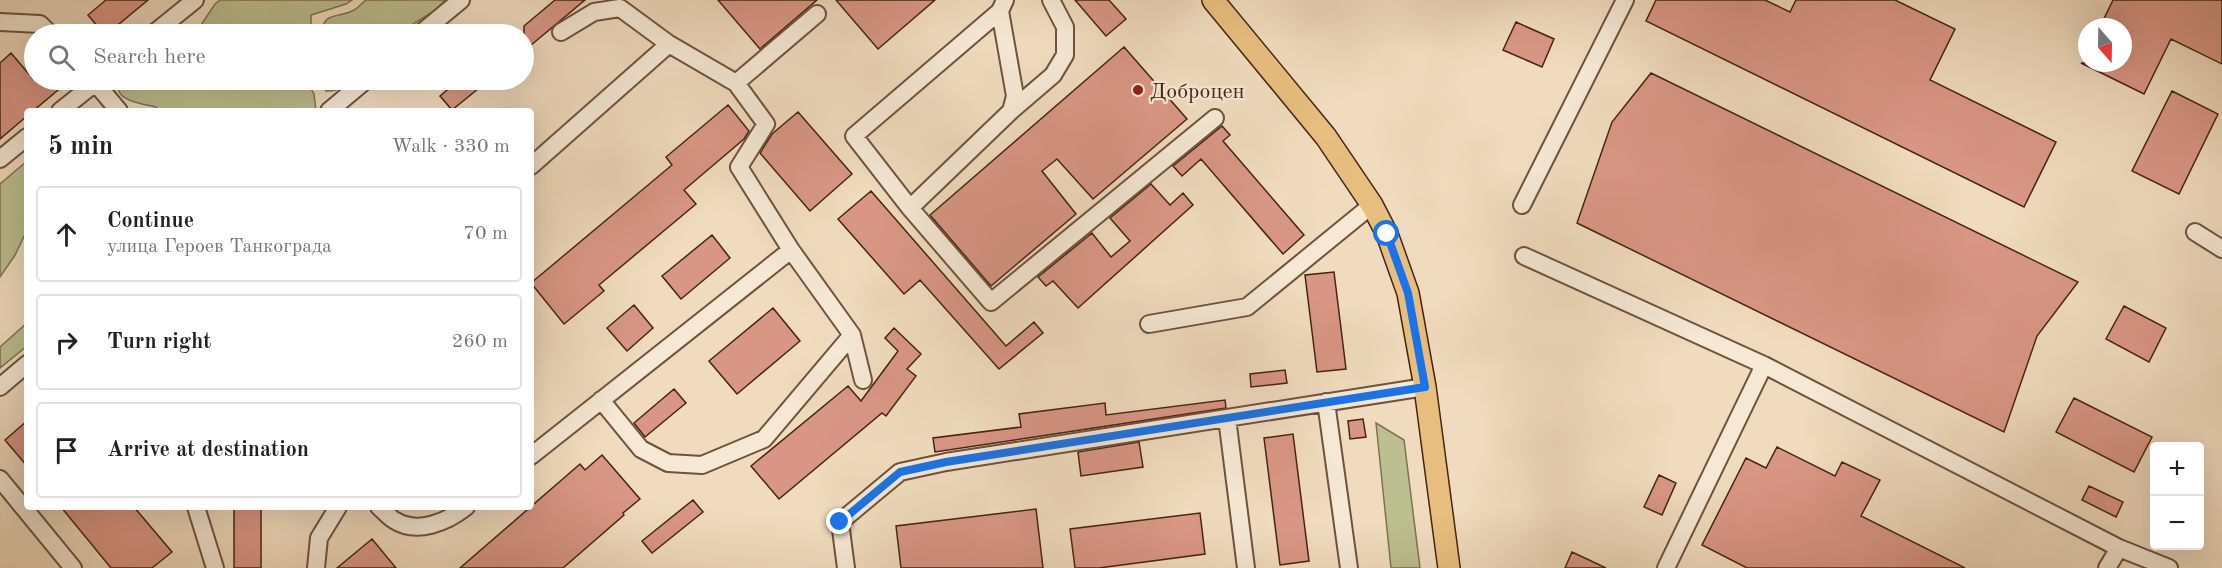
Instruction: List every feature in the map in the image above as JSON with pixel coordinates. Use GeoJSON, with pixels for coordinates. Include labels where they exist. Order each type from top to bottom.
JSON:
{"type":"FeatureCollection","features":[{"type":"Feature","properties":{"kind":"main road"},"geometry":{"type":"LineString","coordinates":[[1213,0],[1326,137],[1372,205],[1387,234],[1408,293],[1425,387],[1449,568]]}},
{"type":"Feature","properties":{"kind":"street"},"geometry":{"type":"LineString","coordinates":[[165,24],[195,0]]}},
{"type":"Feature","properties":{"kind":"street"},"geometry":{"type":"LineString","coordinates":[[432,24],[461,0]]}},
{"type":"Feature","properties":{"kind":"street"},"geometry":{"type":"LineString","coordinates":[[910,208],[1011,111],[1053,75],[1065,55],[1065,27],[1051,0]]}},
{"type":"Feature","properties":{"kind":"street"},"geometry":{"type":"LineString","coordinates":[[1522,205],[1625,0]]}},
{"type":"Feature","properties":{"kind":"street"},"geometry":{"type":"LineString","coordinates":[[561,32],[594,12],[623,4],[669,44],[736,83],[766,124],[739,168],[761,199],[791,250],[852,335],[863,380]]}},
{"type":"Feature","properties":{"kind":"street"},"geometry":{"type":"LineString","coordinates":[[1002,6],[1015,96],[1011,111]]}},
{"type":"Feature","properties":{"kind":"street"},"geometry":{"type":"LineString","coordinates":[[1002,6],[854,136],[910,208],[991,302],[1215,118]]}},
{"type":"Feature","properties":{"kind":"street"},"geometry":{"type":"LineString","coordinates":[[736,83],[817,14]]}},
{"type":"Feature","properties":{"kind":"street"},"geometry":{"type":"LineString","coordinates":[[0,22],[40,24]]}},
{"type":"Feature","properties":{"kind":"street"},"geometry":{"type":"LineString","coordinates":[[534,163],[669,44]]}},
{"type":"Feature","properties":{"kind":"street"},"geometry":{"type":"LineString","coordinates":[[63,108],[84,90]]}},
{"type":"Feature","properties":{"kind":"street"},"geometry":{"type":"LineString","coordinates":[[103,90],[117,108]]}},
{"type":"Feature","properties":{"kind":"street"},"geometry":{"type":"LineString","coordinates":[[333,108],[354,90]]}},
{"type":"Feature","properties":{"kind":"street"},"geometry":{"type":"LineString","coordinates":[[0,159],[24,139]]}},
{"type":"Feature","properties":{"kind":"street"},"geometry":{"type":"LineString","coordinates":[[1149,324],[1247,307],[1372,205]]}},
{"type":"Feature","properties":{"kind":"street"},"geometry":{"type":"LineString","coordinates":[[2195,232],[2222,249]]}},
{"type":"Feature","properties":{"kind":"street"},"geometry":{"type":"LineString","coordinates":[[534,454],[791,250]]}},
{"type":"Feature","properties":{"kind":"street"},"geometry":{"type":"LineString","coordinates":[[1524,256],[1764,365],[2119,548],[2169,568]]}},
{"type":"Feature","properties":{"kind":"street"},"geometry":{"type":"LineString","coordinates":[[601,400],[641,449],[668,463],[702,465],[764,439],[852,335]]}},
{"type":"Feature","properties":{"kind":"street"},"geometry":{"type":"LineString","coordinates":[[1667,568],[1764,365]]}},
{"type":"Feature","properties":{"kind":"street"},"geometry":{"type":"LineString","coordinates":[[0,387],[24,367]]}},
{"type":"Feature","properties":{"kind":"street"},"geometry":{"type":"LineString","coordinates":[[846,568],[840,522],[900,472],[958,460],[1425,387]]}},
{"type":"Feature","properties":{"kind":"street"},"geometry":{"type":"LineString","coordinates":[[1326,402],[1349,568]]}},
{"type":"Feature","properties":{"kind":"street"},"geometry":{"type":"LineString","coordinates":[[1227,418],[1246,568]]}},
{"type":"Feature","properties":{"kind":"street"},"geometry":{"type":"LineString","coordinates":[[0,479],[24,508]]}},
{"type":"Feature","properties":{"kind":"street"},"geometry":{"type":"LineString","coordinates":[[25,510],[73,568]]}},
{"type":"Feature","properties":{"kind":"street"},"geometry":{"type":"LineString","coordinates":[[197,510],[215,568]]}},
{"type":"Feature","properties":{"kind":"street"},"geometry":{"type":"LineString","coordinates":[[315,568],[319,538],[336,510]]}},
{"type":"Feature","properties":{"kind":"street"},"geometry":{"type":"LineString","coordinates":[[382,510],[395,521],[420,528],[451,518],[462,510]]}},
{"type":"Feature","properties":{"kind":"street"},"geometry":{"type":"LineString","coordinates":[[2107,568],[2119,548]]}},
{"type":"Feature","properties":{"kind":"green space"},"geometry":{"type":"Polygon","coordinates":[[[220,0],[352,0],[311,15],[311,24],[202,24],[220,0]]]}},
{"type":"Feature","properties":{"kind":"green space"},"geometry":{"type":"Polygon","coordinates":[[[366,0],[445,0],[436,10],[413,24],[324,24],[333,16],[354,10],[366,0]]]}},
{"type":"Feature","properties":{"kind":"green space"},"geometry":{"type":"Polygon","coordinates":[[[119,90],[312,90],[316,108],[156,108],[129,100],[119,90]]]}},
{"type":"Feature","properties":{"kind":"green space"},"geometry":{"type":"Polygon","coordinates":[[[24,164],[24,236],[0,277],[0,184],[24,164]]]}},
{"type":"Feature","properties":{"kind":"green space"},"geometry":{"type":"Polygon","coordinates":[[[24,326],[24,348],[0,368],[0,347],[24,326]]]}},
{"type":"Feature","properties":{"kind":"green space"},"geometry":{"type":"Polygon","coordinates":[[[1376,423],[1404,440],[1420,568],[1391,568],[1376,423]]]}},
{"type":"Feature","properties":{"kind":"building"},"geometry":{"type":"Polygon","coordinates":[[[106,0],[148,0],[119,24],[96,24],[88,15],[106,0]]]}},
{"type":"Feature","properties":{"kind":"building"},"geometry":{"type":"Polygon","coordinates":[[[555,0],[585,0],[534,43],[534,24],[526,24],[555,0]]]}},
{"type":"Feature","properties":{"kind":"building"},"geometry":{"type":"Polygon","coordinates":[[[718,0],[817,0],[760,49],[718,0]]]}},
{"type":"Feature","properties":{"kind":"building"},"geometry":{"type":"Polygon","coordinates":[[[836,0],[935,0],[878,49],[836,0]]]}},
{"type":"Feature","properties":{"kind":"building"},"geometry":{"type":"Polygon","coordinates":[[[1075,0],[1109,0],[1126,19],[1106,36],[1075,0]]]}},
{"type":"Feature","properties":{"kind":"building"},"geometry":{"type":"Polygon","coordinates":[[[1656,0],[1765,0],[1790,12],[1796,0],[1895,0],[1955,29],[1930,80],[2056,142],[2024,207],[1646,21],[1656,0]]]}},
{"type":"Feature","properties":{"kind":"building"},"geometry":{"type":"Polygon","coordinates":[[[2113,0],[2222,0],[2222,64],[2171,39],[2144,94],[2099,72],[2132,72],[2132,18],[2104,18],[2113,0]]]}},
{"type":"Feature","properties":{"kind":"building"},"geometry":{"type":"Polygon","coordinates":[[[1516,22],[1554,39],[1542,67],[1503,50],[1516,22]]]}},
{"type":"Feature","properties":{"kind":"building"},"geometry":{"type":"Polygon","coordinates":[[[1124,47],[1187,119],[1093,199],[1057,159],[1042,171],[1076,214],[991,286],[930,215],[1124,47]]]}},
{"type":"Feature","properties":{"kind":"building"},"geometry":{"type":"Polygon","coordinates":[[[11,53],[24,68],[24,90],[58,90],[37,108],[24,108],[24,119],[0,139],[0,63],[11,53]]]}},
{"type":"Feature","properties":{"kind":"building"},"geometry":{"type":"Polygon","coordinates":[[[1651,73],[2078,282],[2037,336],[2004,432],[1577,223],[1612,122],[1651,73]]]}},
{"type":"Feature","properties":{"kind":"building"},"geometry":{"type":"Polygon","coordinates":[[[447,90],[477,90],[454,108],[450,108],[440,96],[447,90]]]}},
{"type":"Feature","properties":{"kind":"building"},"geometry":{"type":"Polygon","coordinates":[[[2172,91],[2218,114],[2179,194],[2132,171],[2172,91]]]}},
{"type":"Feature","properties":{"kind":"building"},"geometry":{"type":"Polygon","coordinates":[[[728,105],[749,131],[744,139],[684,190],[696,204],[599,285],[604,291],[564,324],[534,287],[534,280],[672,165],[666,157],[728,105]]]}},
{"type":"Feature","properties":{"kind":"building"},"geometry":{"type":"Polygon","coordinates":[[[798,112],[852,174],[810,211],[760,153],[772,134],[798,112]]]}},
{"type":"Feature","properties":{"kind":"building"},"geometry":{"type":"Polygon","coordinates":[[[1222,126],[1230,135],[1223,141],[1304,235],[1283,254],[1201,159],[1182,176],[1173,166],[1222,126]]]}},
{"type":"Feature","properties":{"kind":"building"},"geometry":{"type":"Polygon","coordinates":[[[1151,184],[1170,205],[1183,193],[1193,205],[1078,308],[1053,281],[1046,286],[1038,277],[1092,233],[1111,257],[1130,241],[1110,218],[1151,184]]]}},
{"type":"Feature","properties":{"kind":"building"},"geometry":{"type":"Polygon","coordinates":[[[871,191],[1006,346],[1034,322],[1043,333],[999,369],[920,280],[904,294],[838,219],[871,191]]]}},
{"type":"Feature","properties":{"kind":"building"},"geometry":{"type":"Polygon","coordinates":[[[712,235],[730,258],[681,299],[662,276],[712,235]]]}},
{"type":"Feature","properties":{"kind":"building"},"geometry":{"type":"Polygon","coordinates":[[[1334,272],[1346,369],[1317,372],[1305,275],[1334,272]]]}},
{"type":"Feature","properties":{"kind":"building"},"geometry":{"type":"Polygon","coordinates":[[[634,305],[653,328],[627,351],[607,328],[634,305]]]}},
{"type":"Feature","properties":{"kind":"building"},"geometry":{"type":"Polygon","coordinates":[[[2124,306],[2166,328],[2149,362],[2106,339],[2124,306]]]}},
{"type":"Feature","properties":{"kind":"building"},"geometry":{"type":"Polygon","coordinates":[[[773,308],[800,341],[737,394],[709,361],[773,308]]]}},
{"type":"Feature","properties":{"kind":"building"},"geometry":{"type":"Polygon","coordinates":[[[894,328],[921,354],[907,369],[916,376],[886,416],[882,413],[779,499],[751,466],[848,386],[861,401],[898,351],[885,338],[894,328]]]}},
{"type":"Feature","properties":{"kind":"building"},"geometry":{"type":"Polygon","coordinates":[[[1285,370],[1287,383],[1251,387],[1250,374],[1285,370]]]}},
{"type":"Feature","properties":{"kind":"building"},"geometry":{"type":"Polygon","coordinates":[[[674,389],[686,403],[645,437],[634,423],[674,389]]]}},
{"type":"Feature","properties":{"kind":"building"},"geometry":{"type":"Polygon","coordinates":[[[2074,398],[2152,437],[2134,472],[2056,432],[2074,398]]]}},
{"type":"Feature","properties":{"kind":"building"},"geometry":{"type":"Polygon","coordinates":[[[1225,400],[1226,408],[935,452],[933,438],[1021,427],[1019,414],[1105,403],[1106,415],[1225,400]]]}},
{"type":"Feature","properties":{"kind":"building"},"geometry":{"type":"Polygon","coordinates":[[[1363,419],[1366,437],[1350,439],[1348,421],[1363,419]]]}},
{"type":"Feature","properties":{"kind":"building"},"geometry":{"type":"Polygon","coordinates":[[[24,424],[24,462],[5,440],[24,424]]]}},
{"type":"Feature","properties":{"kind":"building"},"geometry":{"type":"Polygon","coordinates":[[[1293,434],[1309,561],[1280,565],[1264,438],[1293,434]]]}},
{"type":"Feature","properties":{"kind":"building"},"geometry":{"type":"Polygon","coordinates":[[[1139,442],[1143,467],[1081,476],[1078,452],[1139,442]]]}},
{"type":"Feature","properties":{"kind":"building"},"geometry":{"type":"Polygon","coordinates":[[[1777,447],[1835,476],[1842,462],[1880,480],[1861,516],[1965,568],[1747,568],[1702,545],[1746,458],[1766,468],[1777,447]]]}},
{"type":"Feature","properties":{"kind":"building"},"geometry":{"type":"Polygon","coordinates":[[[602,455],[640,499],[563,568],[460,568],[527,510],[534,510],[534,504],[580,464],[585,470],[602,455]]]}},
{"type":"Feature","properties":{"kind":"building"},"geometry":{"type":"Polygon","coordinates":[[[1659,475],[1676,483],[1662,515],[1644,507],[1659,475]]]}},
{"type":"Feature","properties":{"kind":"building"},"geometry":{"type":"Polygon","coordinates":[[[2089,486],[2123,502],[2116,517],[2082,500],[2089,486]]]}},
{"type":"Feature","properties":{"kind":"building"},"geometry":{"type":"Polygon","coordinates":[[[693,500],[703,512],[652,553],[642,541],[693,500]]]}},
{"type":"Feature","properties":{"kind":"building"},"geometry":{"type":"Polygon","coordinates":[[[1036,509],[1043,568],[901,568],[896,526],[1036,509]]]}},
{"type":"Feature","properties":{"kind":"building"},"geometry":{"type":"Polygon","coordinates":[[[63,510],[137,510],[172,552],[152,568],[111,568],[63,510]]]}},
{"type":"Feature","properties":{"kind":"building"},"geometry":{"type":"Polygon","coordinates":[[[234,510],[261,510],[261,568],[234,568],[234,510]]]}},
{"type":"Feature","properties":{"kind":"building"},"geometry":{"type":"Polygon","coordinates":[[[1200,513],[1205,554],[1099,568],[1075,568],[1070,529],[1200,513]]]}},
{"type":"Feature","properties":{"kind":"building"},"geometry":{"type":"Polygon","coordinates":[[[372,539],[396,568],[337,568],[372,539]]]}},
{"type":"Feature","properties":{"kind":"building"},"geometry":{"type":"Polygon","coordinates":[[[1572,552],[1606,568],[1565,568],[1572,552]]]}},
{"type":"Feature","properties":{"kind":"place","name":"Доброцен"},"geometry":{"type":"Point","coordinates":[1138,90]}},
{"type":"Feature","properties":{"kind":"route"},"geometry":{"type":"LineString","coordinates":[[840,522],[900,472],[946,462],[1425,387],[1408,293],[1387,234]]}}]}
